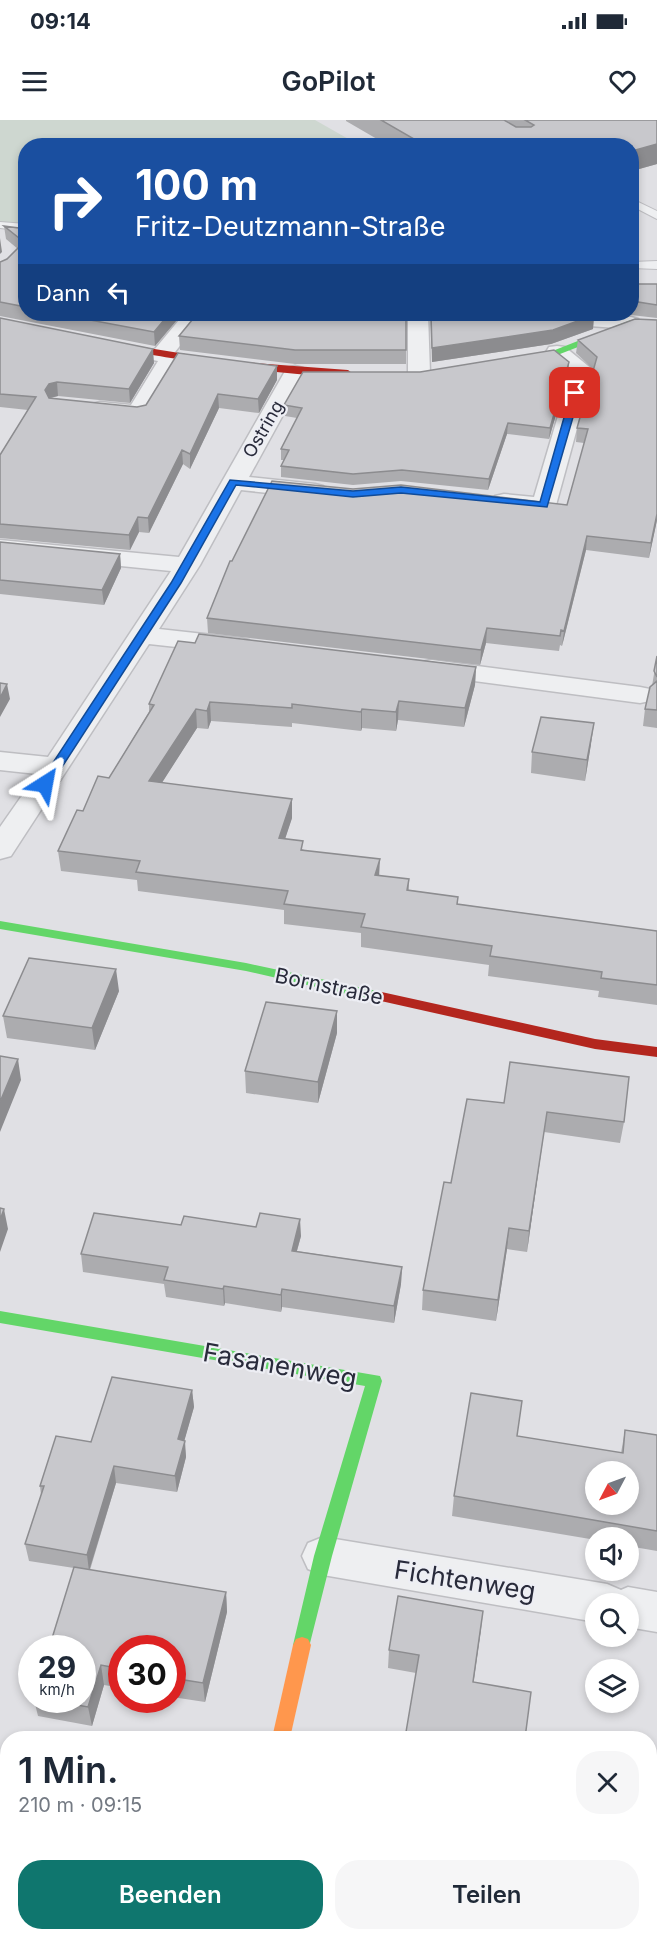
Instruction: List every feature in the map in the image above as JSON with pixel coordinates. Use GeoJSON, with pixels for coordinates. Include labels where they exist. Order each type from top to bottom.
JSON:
{"type":"FeatureCollection","features":[{"type":"Feature","properties":{"kind":"street"},"geometry":{"type":"LineString","coordinates":[[82,407],[138,412],[166,356],[190,321]]}},
{"type":"Feature","properties":{"kind":"street"},"geometry":{"type":"LineString","coordinates":[[418,321],[419,372]]}},
{"type":"Feature","properties":{"kind":"street"},"geometry":{"type":"LineString","coordinates":[[603,321],[657,326]]}},
{"type":"Feature","properties":{"kind":"street"},"geometry":{"type":"LineString","coordinates":[[499,362],[557,352],[631,323]]}},
{"type":"Feature","properties":{"kind":"street"},"geometry":{"type":"LineString","coordinates":[[92,341],[166,356],[295,373],[363,373]]}},
{"type":"Feature","properties":{"kind":"street"},"geometry":{"type":"LineString","coordinates":[[484,499],[544,505],[582,370],[557,352]]}},
{"type":"Feature","properties":{"kind":"street","name":"Ostring"},"geometry":{"type":"LineString","coordinates":[[0,849],[187,565],[295,373]]}},
{"type":"Feature","properties":{"kind":"street"},"geometry":{"type":"LineString","coordinates":[[233,482],[342,493]]}},
{"type":"Feature","properties":{"kind":"street"},"geometry":{"type":"LineString","coordinates":[[0,547],[187,565]]}},
{"type":"Feature","properties":{"kind":"street"},"geometry":{"type":"LineString","coordinates":[[143,635],[260,648]]}},
{"type":"Feature","properties":{"kind":"street"},"geometry":{"type":"LineString","coordinates":[[412,666],[640,694]]}},
{"type":"Feature","properties":{"kind":"street"},"geometry":{"type":"LineString","coordinates":[[0,761],[56,767]]}},
{"type":"Feature","properties":{"kind":"street","name":"Bornstraße"},"geometry":{"type":"LineString","coordinates":[[0,925],[246,967],[595,1044],[657,1052]]}},
{"type":"Feature","properties":{"kind":"street","name":"Fasanenweg"},"geometry":{"type":"LineString","coordinates":[[0,1317],[374,1381],[323,1556],[283,1731]]}},
{"type":"Feature","properties":{"kind":"street","name":"Fichtenweg"},"geometry":{"type":"LineString","coordinates":[[323,1556],[585,1600]]}},
{"type":"Feature","properties":{"kind":"street"},"geometry":{"type":"LineString","coordinates":[[639,1609],[657,1612]]}},
{"type":"Feature","properties":{"kind":"lane"},"geometry":{"type":"LineString","coordinates":[[639,206],[657,216]]}},
{"type":"Feature","properties":{"kind":"lane"},"geometry":{"type":"LineString","coordinates":[[0,225],[18,227]]}},
{"type":"Feature","properties":{"kind":"lane"},"geometry":{"type":"LineString","coordinates":[[639,265],[657,266]]}},
{"type":"Feature","properties":{"kind":"shaded area"},"geometry":{"type":"Polygon","coordinates":[[[0,120],[315,120],[347,138],[18,138],[18,224],[0,222],[0,120]]]}},
{"type":"Feature","properties":{"kind":"building"},"geometry":{"type":"Polygon","coordinates":[[[381,120],[504,120],[516,127],[531,127],[534,125],[525,120],[657,120],[657,144],[639,149],[639,138],[412,138],[381,120]]]}},
{"type":"Feature","properties":{"kind":"building"},"geometry":{"type":"Polygon","coordinates":[[[4,226],[18,228],[18,237],[4,226]]]}},
{"type":"Feature","properties":{"kind":"building"},"geometry":{"type":"Polygon","coordinates":[[[18,248],[18,305],[0,302],[0,262],[7,259],[18,248]]]}},
{"type":"Feature","properties":{"kind":"building"},"geometry":{"type":"Polygon","coordinates":[[[639,284],[657,284],[657,305],[639,302],[639,284]]]}},
{"type":"Feature","properties":{"kind":"building"},"geometry":{"type":"Polygon","coordinates":[[[0,318],[153,349],[129,389],[57,382],[49,384],[45,390],[49,398],[137,407],[146,405],[178,353],[277,366],[258,399],[218,394],[190,454],[182,450],[148,518],[138,517],[129,535],[0,524],[0,455],[36,397],[0,394],[0,318]]]}},
{"type":"Feature","properties":{"kind":"building"},"geometry":{"type":"Polygon","coordinates":[[[657,320],[657,514],[651,543],[587,536],[564,631],[561,630],[560,636],[487,628],[481,650],[207,618],[230,561],[272,481],[353,489],[401,485],[567,505],[588,429],[577,428],[597,357],[578,340],[630,321],[657,320]]]}},
{"type":"Feature","properties":{"kind":"building"},"geometry":{"type":"Polygon","coordinates":[[[95,321],[163,321],[154,332],[95,321]]]}},
{"type":"Feature","properties":{"kind":"building"},"geometry":{"type":"Polygon","coordinates":[[[191,321],[406,321],[406,350],[295,350],[179,336],[191,321]]]}},
{"type":"Feature","properties":{"kind":"building"},"geometry":{"type":"Polygon","coordinates":[[[431,321],[578,321],[553,330],[432,348],[431,321]]]}},
{"type":"Feature","properties":{"kind":"building"},"geometry":{"type":"Polygon","coordinates":[[[554,350],[569,362],[550,428],[508,423],[489,479],[402,470],[353,474],[281,466],[289,450],[281,449],[302,408],[284,405],[303,372],[420,372],[554,350]]]}},
{"type":"Feature","properties":{"kind":"building"},"geometry":{"type":"Polygon","coordinates":[[[0,542],[120,554],[102,590],[0,580],[0,542]]]}},
{"type":"Feature","properties":{"kind":"building"},"geometry":{"type":"Polygon","coordinates":[[[199,634],[476,667],[465,708],[399,701],[396,712],[362,709],[361,712],[292,704],[292,708],[210,702],[207,711],[196,709],[149,781],[292,799],[279,838],[303,841],[301,850],[380,859],[375,875],[409,879],[407,890],[458,897],[457,904],[657,931],[657,985],[601,978],[602,972],[490,956],[492,946],[361,927],[365,914],[284,904],[288,891],[136,872],[140,861],[58,851],[77,810],[83,811],[98,776],[109,778],[154,705],[149,704],[178,641],[195,643],[199,634]]]}},
{"type":"Feature","properties":{"kind":"building"},"geometry":{"type":"Polygon","coordinates":[[[657,656],[657,677],[654,671],[657,656]]]}},
{"type":"Feature","properties":{"kind":"building"},"geometry":{"type":"Polygon","coordinates":[[[657,681],[657,710],[645,709],[650,687],[657,681]]]}},
{"type":"Feature","properties":{"kind":"building"},"geometry":{"type":"Polygon","coordinates":[[[0,683],[7,684],[0,698],[0,683]]]}},
{"type":"Feature","properties":{"kind":"building"},"geometry":{"type":"Polygon","coordinates":[[[541,717],[594,723],[587,760],[532,752],[541,717]]]}},
{"type":"Feature","properties":{"kind":"building"},"geometry":{"type":"Polygon","coordinates":[[[29,958],[116,969],[92,1028],[3,1016],[29,958]]]}},
{"type":"Feature","properties":{"kind":"building"},"geometry":{"type":"Polygon","coordinates":[[[266,1002],[337,1011],[318,1082],[245,1071],[266,1002]]]}},
{"type":"Feature","properties":{"kind":"building"},"geometry":{"type":"Polygon","coordinates":[[[0,1056],[18,1059],[0,1102],[0,1056]]]}},
{"type":"Feature","properties":{"kind":"building"},"geometry":{"type":"Polygon","coordinates":[[[510,1062],[629,1077],[624,1122],[547,1112],[529,1231],[509,1228],[498,1300],[423,1290],[444,1182],[451,1183],[467,1099],[504,1103],[510,1062]]]}},
{"type":"Feature","properties":{"kind":"building"},"geometry":{"type":"Polygon","coordinates":[[[0,1208],[4,1209],[0,1220],[0,1208]]]}},
{"type":"Feature","properties":{"kind":"building"},"geometry":{"type":"Polygon","coordinates":[[[94,1213],[181,1225],[184,1216],[256,1227],[260,1213],[300,1219],[292,1251],[402,1267],[394,1306],[282,1289],[281,1295],[164,1280],[168,1267],[81,1254],[94,1213]]]}},
{"type":"Feature","properties":{"kind":"building"},"geometry":{"type":"Polygon","coordinates":[[[112,1377],[192,1390],[178,1439],[185,1441],[175,1476],[114,1466],[87,1555],[25,1544],[44,1486],[40,1486],[56,1436],[91,1442],[112,1377]]]}},
{"type":"Feature","properties":{"kind":"building"},"geometry":{"type":"Polygon","coordinates":[[[471,1393],[522,1401],[517,1436],[623,1453],[625,1430],[657,1435],[657,1531],[454,1496],[471,1393]]]}},
{"type":"Feature","properties":{"kind":"building"},"geometry":{"type":"Polygon","coordinates":[[[74,1567],[226,1592],[203,1683],[186,1680],[186,1635],[108,1635],[108,1666],[101,1665],[96,1681],[96,1635],[53,1635],[74,1567]]]}},
{"type":"Feature","properties":{"kind":"building"},"geometry":{"type":"Polygon","coordinates":[[[398,1596],[483,1611],[473,1682],[531,1692],[526,1731],[406,1731],[419,1655],[389,1650],[398,1596]]]}},
{"type":"Feature","properties":{"kind":"traffic: fast"},"geometry":{"type":"LineString","coordinates":[[513,360],[557,352],[631,323],[657,326]]}},
{"type":"Feature","properties":{"kind":"traffic: fast"},"geometry":{"type":"LineString","coordinates":[[0,925],[246,967],[377,996]]}},
{"type":"Feature","properties":{"kind":"traffic: fast"},"geometry":{"type":"LineString","coordinates":[[0,1317],[374,1381],[323,1556],[302,1645]]}},
{"type":"Feature","properties":{"kind":"traffic: slow"},"geometry":{"type":"LineString","coordinates":[[283,1731],[302,1645]]}},
{"type":"Feature","properties":{"kind":"traffic: jam"},"geometry":{"type":"LineString","coordinates":[[111,345],[229,364],[348,373]]}},
{"type":"Feature","properties":{"kind":"traffic: jam"},"geometry":{"type":"LineString","coordinates":[[377,996],[595,1044],[657,1052]]}},
{"type":"Feature","properties":{"kind":"route"},"geometry":{"type":"LineString","coordinates":[[45,784],[176,583],[233,482],[353,494],[401,490],[544,505],[575,393]]}}]}
